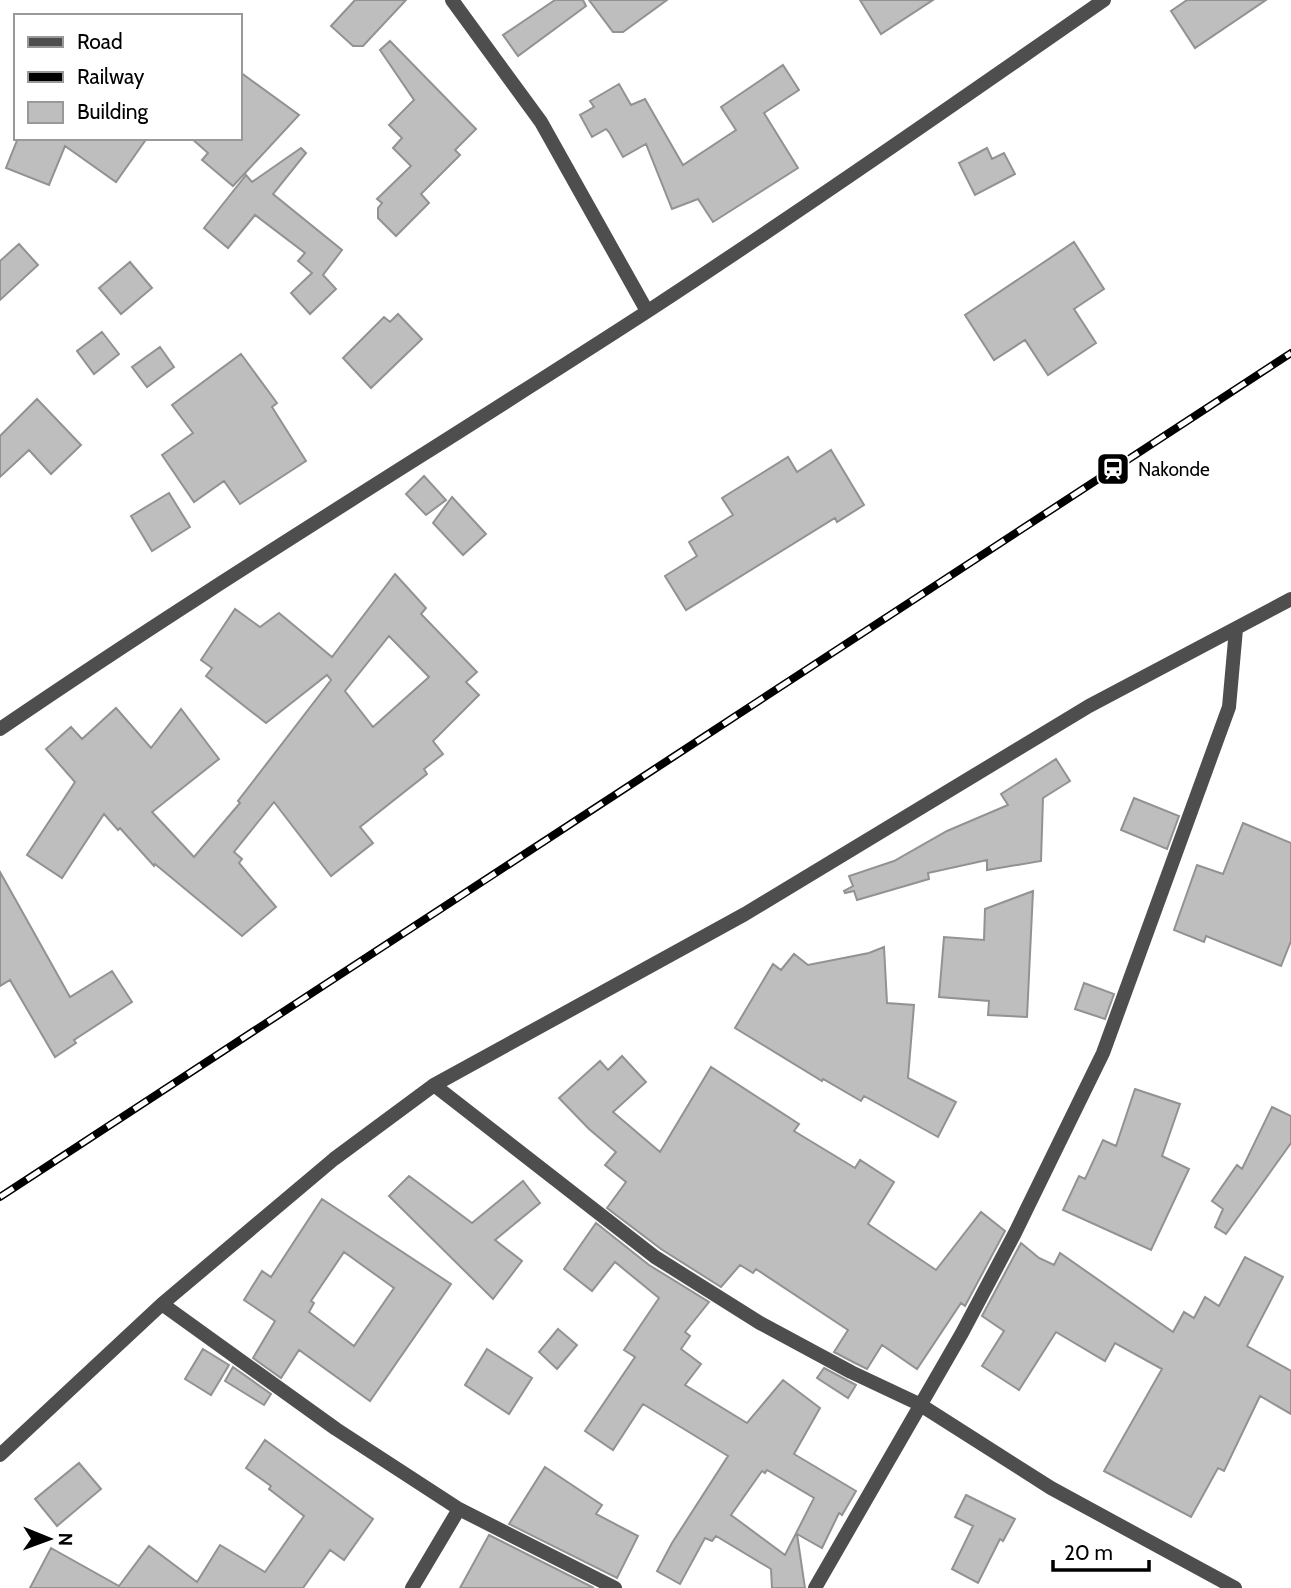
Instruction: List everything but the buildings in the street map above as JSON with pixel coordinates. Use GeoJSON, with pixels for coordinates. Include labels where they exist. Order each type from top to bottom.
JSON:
{"type":"FeatureCollection","features":[{"type":"Feature","properties":{"kind":"street"},"geometry":{"type":"LineString","coordinates":[[452,0],[541,121],[647,311]]}},
{"type":"Feature","properties":{"kind":"street"},"geometry":{"type":"LineString","coordinates":[[0,729],[124,645],[647,311],[853,174],[1104,0]]}},
{"type":"Feature","properties":{"kind":"street"},"geometry":{"type":"LineString","coordinates":[[0,1455],[162,1304],[334,1159],[434,1085],[745,914],[1089,706],[1291,599]]}},
{"type":"Feature","properties":{"kind":"street"},"geometry":{"type":"LineString","coordinates":[[815,1588],[962,1333],[1103,1054],[1229,707],[1236,629]]}},
{"type":"Feature","properties":{"kind":"street"},"geometry":{"type":"LineString","coordinates":[[434,1085],[655,1256],[760,1323],[919,1404],[1051,1488],[1236,1588]]}},
{"type":"Feature","properties":{"kind":"street"},"geometry":{"type":"LineString","coordinates":[[162,1304],[336,1429],[459,1508],[615,1588]]}},
{"type":"Feature","properties":{"kind":"street"},"geometry":{"type":"LineString","coordinates":[[412,1588],[459,1508]]}},
{"type":"Feature","properties":{"kind":"railway"},"geometry":{"type":"LineString","coordinates":[[0,1197],[1291,353]]}},
{"type":"Feature","properties":{"kind":"place","name":"Nakonde"},"geometry":{"type":"Point","coordinates":[1113,469]}}]}
